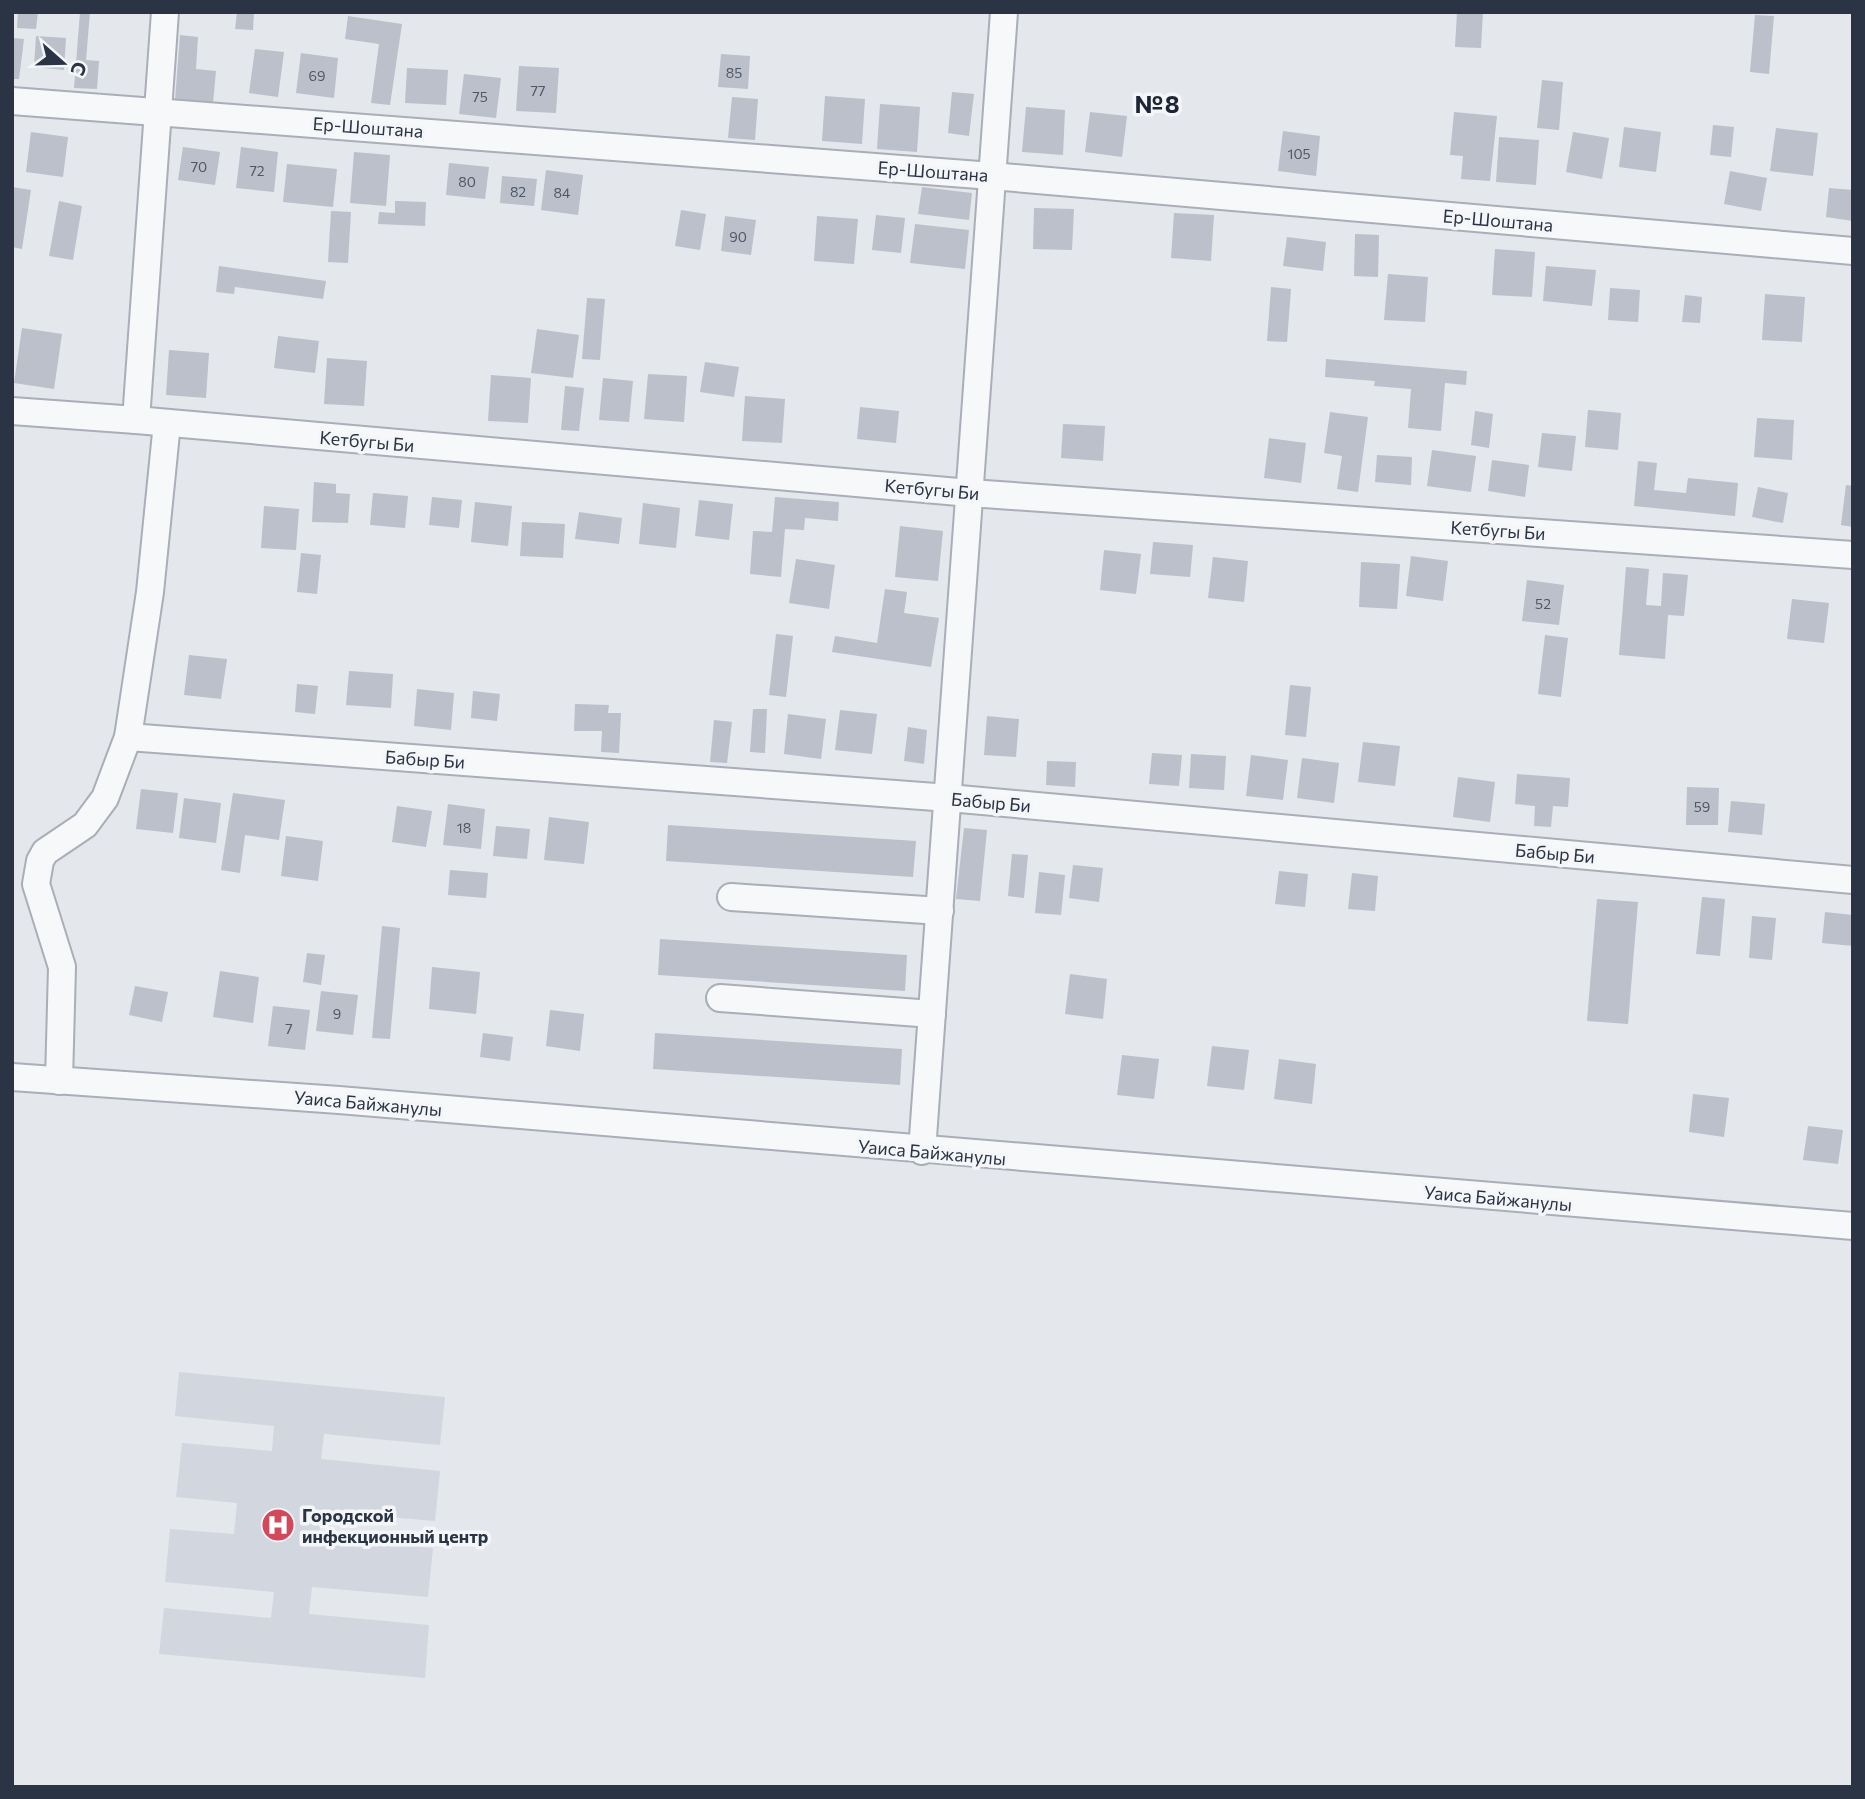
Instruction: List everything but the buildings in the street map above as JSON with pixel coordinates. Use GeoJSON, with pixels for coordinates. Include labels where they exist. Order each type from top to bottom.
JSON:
{"type":"FeatureCollection","features":[{"type":"Feature","properties":{"kind":"street"},"geometry":{"type":"LineString","coordinates":[[136,419],[165,12]]}},
{"type":"Feature","properties":{"kind":"street"},"geometry":{"type":"LineString","coordinates":[[922,1151],[1004,12]]}},
{"type":"Feature","properties":{"kind":"street","name":"Ер-Шоштана"},"geometry":{"type":"LineString","coordinates":[[12,101],[992,176],[1853,251]]}},
{"type":"Feature","properties":{"kind":"street","name":"Кетбугы Би"},"geometry":{"type":"LineString","coordinates":[[12,411],[136,419],[167,424],[970,493],[1853,555]]}},
{"type":"Feature","properties":{"kind":"street"},"geometry":{"type":"LineString","coordinates":[[59,1081],[62,967],[36,884],[40,861],[46,852],[85,825],[105,798],[128,737],[150,593],[167,424]]}},
{"type":"Feature","properties":{"kind":"street","name":"Бабыр Би"},"geometry":{"type":"LineString","coordinates":[[128,737],[948,798],[1853,880]]}},
{"type":"Feature","properties":{"kind":"street"},"geometry":{"type":"LineString","coordinates":[[731,897],[940,911]]}},
{"type":"Feature","properties":{"kind":"street"},"geometry":{"type":"LineString","coordinates":[[720,998],[932,1014]]}},
{"type":"Feature","properties":{"kind":"street","name":"Уаиса Байжанулы"},"geometry":{"type":"LineString","coordinates":[[12,1077],[339,1100],[922,1151],[1853,1226]]}},
{"type":"Feature","properties":{"kind":"shaded area","name":"Городской инфекционный центр"},"geometry":{"type":"Polygon","coordinates":[[[179,1372],[445,1397],[440,1445],[324,1434],[321,1459],[440,1471],[435,1521],[321,1511],[319,1538],[433,1548],[428,1597],[312,1587],[309,1614],[429,1625],[425,1678],[159,1654],[164,1608],[271,1618],[274,1592],[165,1582],[170,1529],[234,1534],[237,1503],[176,1497],[182,1443],[272,1451],[274,1426],[175,1416],[179,1372]]]}},
{"type":"Feature","properties":{"kind":"place","name":"Городской инфекционный центр"},"geometry":{"type":"Point","coordinates":[278,1525]}},
{"type":"Feature","properties":{"kind":"district","name":"№8"},"geometry":{"type":"Point","coordinates":[1158,103]}}]}
